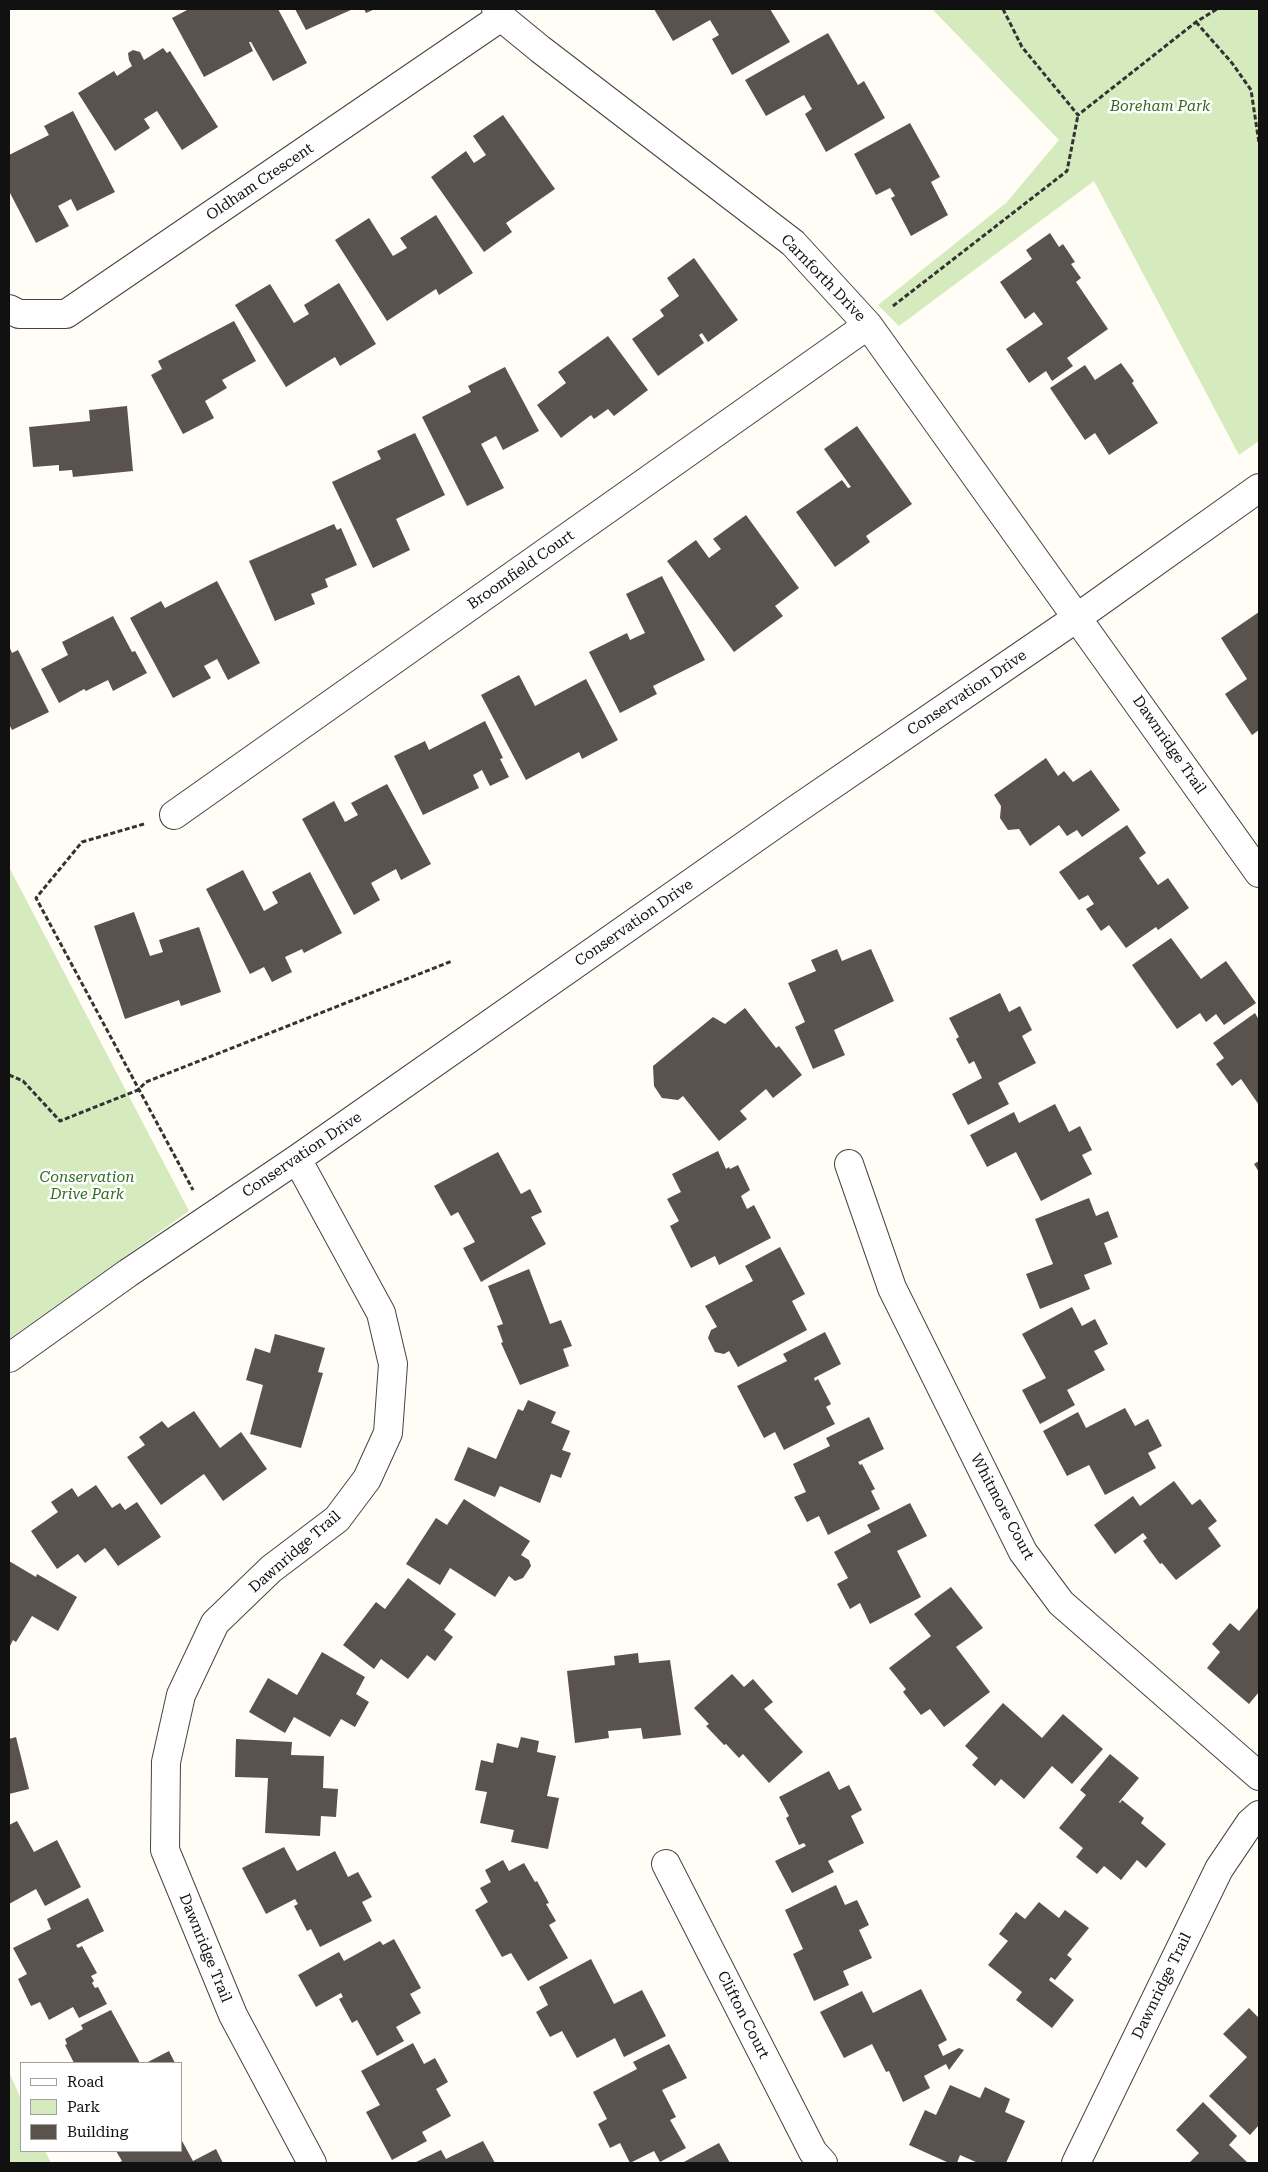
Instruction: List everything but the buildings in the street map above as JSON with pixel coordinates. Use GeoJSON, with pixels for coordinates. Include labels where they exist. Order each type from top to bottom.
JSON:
{"type":"FeatureCollection","features":[{"type":"Feature","properties":{"kind":"street","name":"Oldham Crescent"},"geometry":{"type":"LineString","coordinates":[[9,309],[19,314],[66,314],[499,13]]}},
{"type":"Feature","properties":{"kind":"street","name":"Carnforth Drive"},"geometry":{"type":"LineString","coordinates":[[499,13],[793,243],[868,325],[1078,617]]}},
{"type":"Feature","properties":{"kind":"street","name":"Broomfield Court"},"geometry":{"type":"LineString","coordinates":[[174,816],[868,325]]}},
{"type":"Feature","properties":{"kind":"street","name":"Conservation Drive"},"geometry":{"type":"LineString","coordinates":[[9,1358],[297,1160],[786,816],[1078,617],[1259,488]]}},
{"type":"Feature","properties":{"kind":"street","name":"Dawnridge Trail"},"geometry":{"type":"LineString","coordinates":[[1078,617],[1259,873]]}},
{"type":"Feature","properties":{"kind":"street","name":"Dawnridge Trail"},"geometry":{"type":"LineString","coordinates":[[297,1160],[381,1313],[393,1364],[388,1433],[367,1479],[337,1519],[271,1569],[216,1623],[181,1695],[166,1762],[165,1850],[233,2015],[312,2163]]}},
{"type":"Feature","properties":{"kind":"street","name":"Whitmore Court"},"geometry":{"type":"LineString","coordinates":[[849,1164],[892,1288],[1023,1552],[1061,1602],[1259,1776]]}},
{"type":"Feature","properties":{"kind":"street","name":"Dawnridge Trail"},"geometry":{"type":"LineString","coordinates":[[1076,2163],[1219,1869],[1250,1823],[1259,1815]]}},
{"type":"Feature","properties":{"kind":"street","name":"Clifton Court"},"geometry":{"type":"LineString","coordinates":[[666,1864],[813,2152],[823,2163]]}},
{"type":"Feature","properties":{"kind":"path"},"geometry":{"type":"LineString","coordinates":[[1003,9],[1022,47],[1078,115]]}},
{"type":"Feature","properties":{"kind":"path"},"geometry":{"type":"LineString","coordinates":[[868,325],[1067,171],[1078,115],[1196,22],[1217,9]]}},
{"type":"Feature","properties":{"kind":"path"},"geometry":{"type":"LineString","coordinates":[[1196,22],[1232,63],[1250,90],[1259,143]]}},
{"type":"Feature","properties":{"kind":"path"},"geometry":{"type":"LineString","coordinates":[[174,816],[82,842],[36,898],[192,1188],[206,1221]]}},
{"type":"Feature","properties":{"kind":"path"},"geometry":{"type":"LineString","coordinates":[[9,1075],[23,1081],[60,1121],[138,1090],[146,1082],[452,961]]}},
{"type":"Feature","properties":{"kind":"green space","name":"Boreham Park"},"geometry":{"type":"Polygon","coordinates":[[[932,9],[1259,9],[1259,441],[1239,455],[1094,181],[899,326],[878,305],[1006,203],[1059,140],[932,9]]]}},
{"type":"Feature","properties":{"kind":"green space","name":"Conservation Drive Park"},"geometry":{"type":"Polygon","coordinates":[[[9,867],[189,1211],[9,1339],[9,867]]]}},
{"type":"Feature","properties":{"kind":"green space"},"geometry":{"type":"Polygon","coordinates":[[[9,2072],[20,2097],[20,2152],[46,2152],[51,2163],[9,2163],[9,2072]]]}}]}
